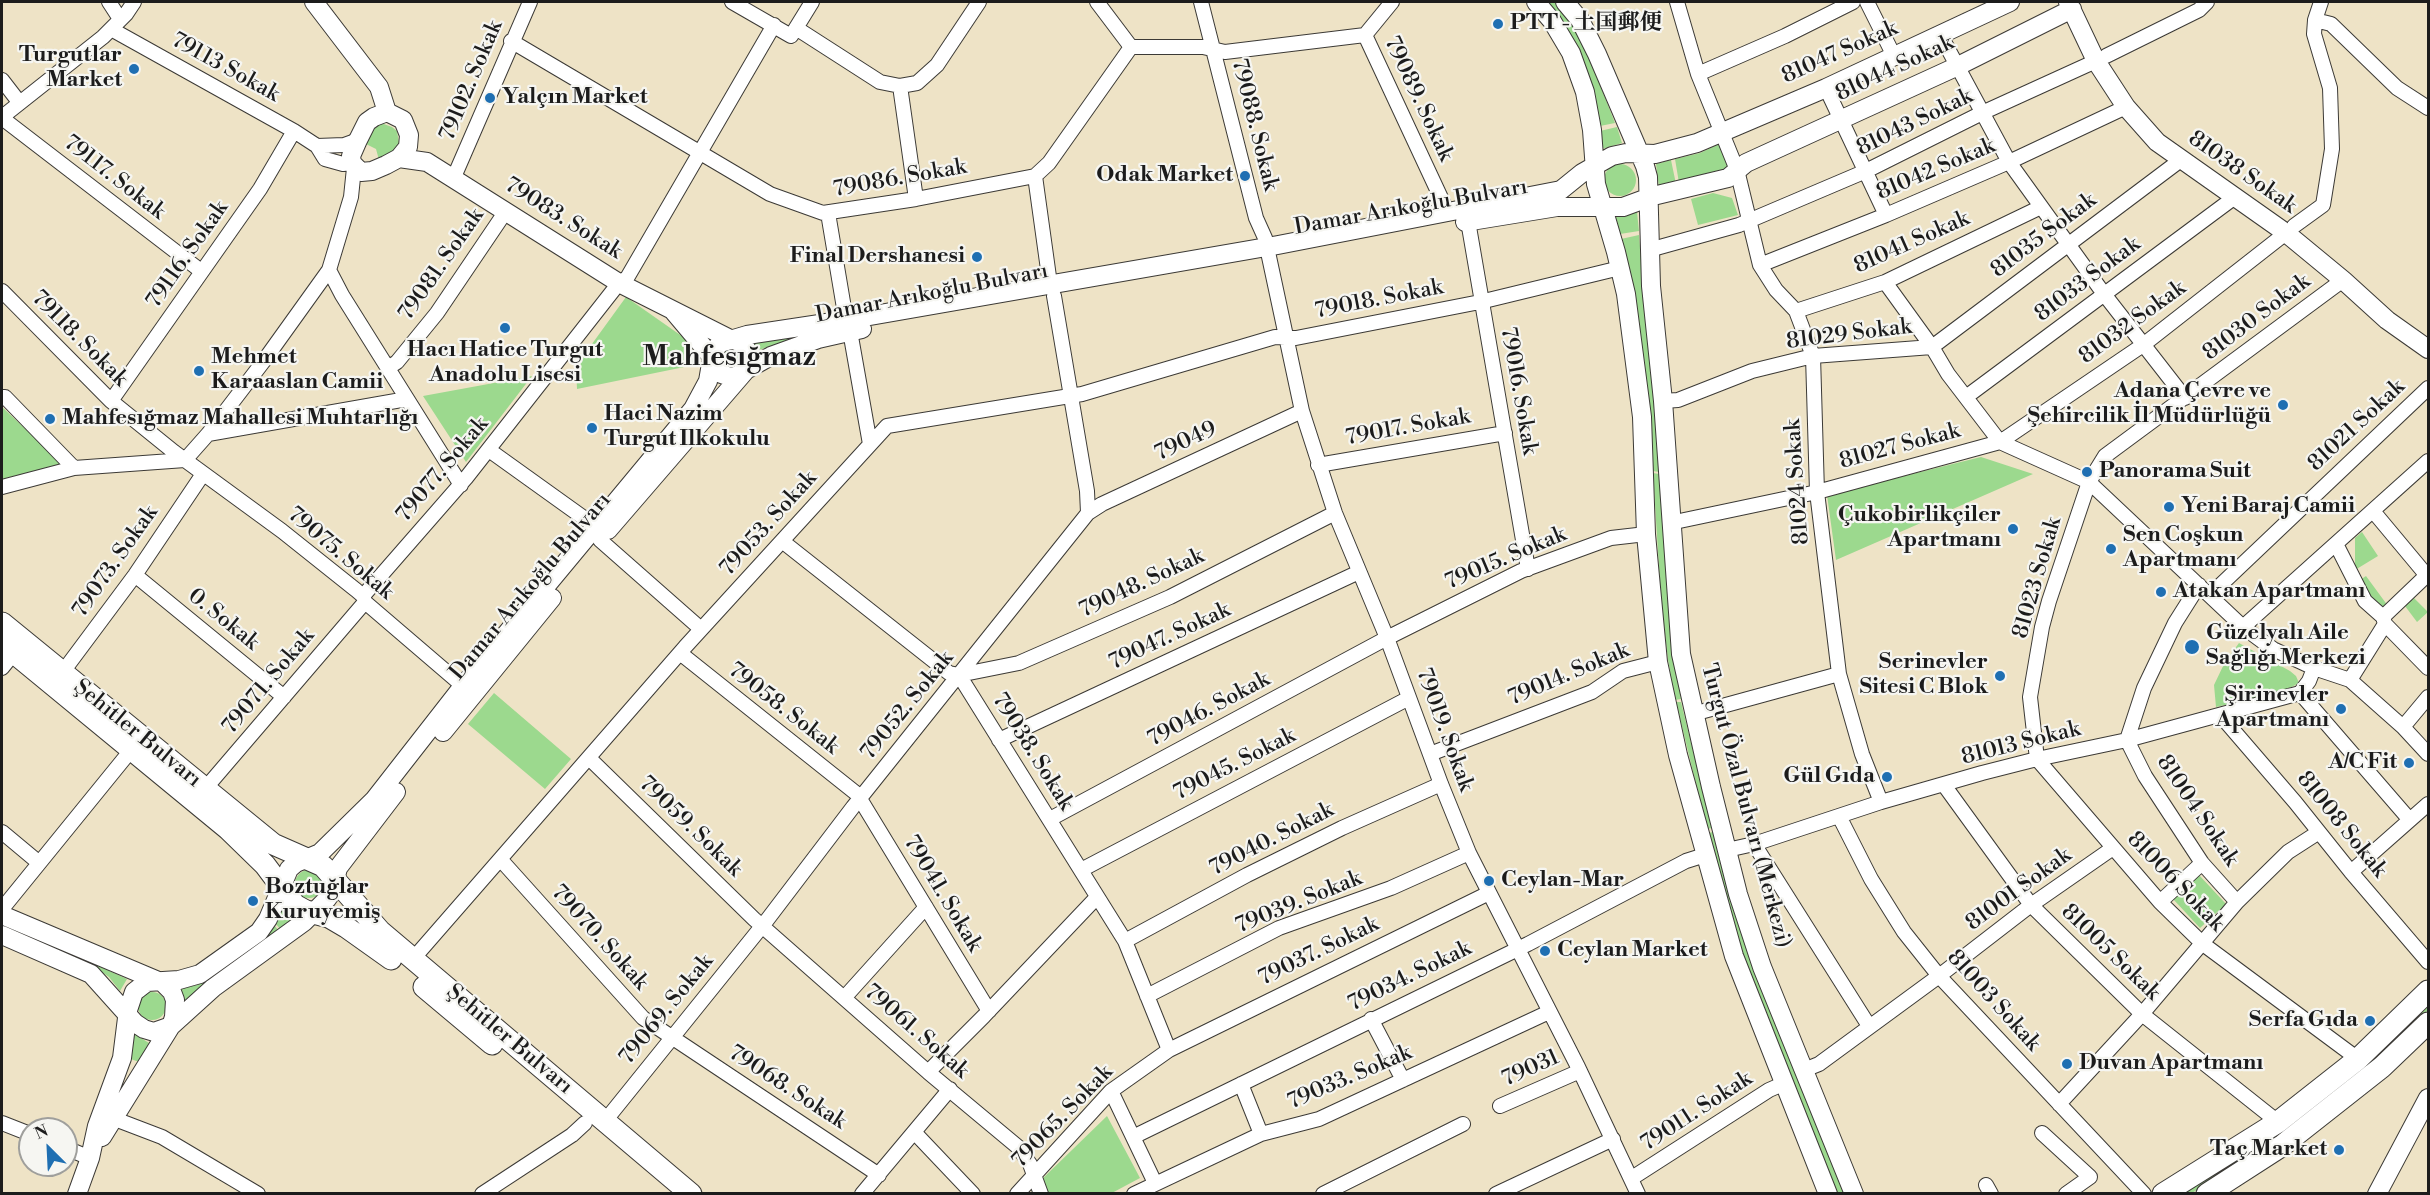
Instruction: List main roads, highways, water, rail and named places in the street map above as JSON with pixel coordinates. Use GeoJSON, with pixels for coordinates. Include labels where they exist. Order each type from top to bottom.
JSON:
{"type":"FeatureCollection","features":[{"type":"Feature","properties":{"kind":"main road"},"geometry":{"type":"LineString","coordinates":[[314,2],[379,87],[387,112],[403,120],[409,135],[428,162]]}},
{"type":"Feature","properties":{"kind":"main road"},"geometry":{"type":"LineString","coordinates":[[1536,2],[1562,37],[1579,73],[1589,110],[1596,184],[1620,268],[1631,325],[1639,388],[1646,534],[1659,662],[1678,755],[1734,956],[1828,1194]]}},
{"type":"Feature","properties":{"kind":"main road"},"geometry":{"type":"LineString","coordinates":[[1565,2],[1587,32],[1648,177],[1648,198],[1623,207],[1603,206]]}},
{"type":"Feature","properties":{"kind":"main road","name":"81047 Sokak"},"geometry":{"type":"LineString","coordinates":[[1639,155],[1654,154],[1697,143],[1826,88],[2010,2]]}},
{"type":"Feature","properties":{"kind":"main road","name":"81038 Sokak"},"geometry":{"type":"LineString","coordinates":[[2073,4],[2126,107],[2157,142],[2235,197],[2290,230],[2387,320],[2428,348]]}},
{"type":"Feature","properties":{"kind":"main road","name":"81044 Sokak"},"geometry":{"type":"LineString","coordinates":[[1648,198],[1728,178],[1746,163],[1958,66],[2073,4]]}},
{"type":"Feature","properties":{"kind":"main road","name":"81038 Sokak"},"geometry":{"type":"LineString","coordinates":[[2101,58],[2125,94],[2156,128],[2428,337]]}},
{"type":"Feature","properties":{"kind":"main road"},"geometry":{"type":"LineString","coordinates":[[387,112],[367,122],[351,156],[359,167],[399,158],[428,162]]}},
{"type":"Feature","properties":{"kind":"main road"},"geometry":{"type":"LineString","coordinates":[[399,158],[408,147],[409,135]]}},
{"type":"Feature","properties":{"kind":"main road"},"geometry":{"type":"LineString","coordinates":[[1595,166],[1612,156],[1626,153],[1639,155]]}},
{"type":"Feature","properties":{"kind":"main road","name":"79083. Sokak"},"geometry":{"type":"LineString","coordinates":[[428,162],[618,283],[730,339]]}},
{"type":"Feature","properties":{"kind":"main road","name":"Damar Arıkoğlu Bulvarı"},"geometry":{"type":"LineString","coordinates":[[1268,253],[1561,190],[1595,166]]}},
{"type":"Feature","properties":{"kind":"main road","name":"Turgut Özal Bulvarı (Merkezi)"},"geometry":{"type":"LineString","coordinates":[[1648,198],[1649,250],[1663,401],[1681,654],[1693,714],[1738,894],[1762,967],[1854,1194]]}},
{"type":"Feature","properties":{"kind":"main road","name":"Damar Arıkoğlu Bulvarı"},"geometry":{"type":"LineString","coordinates":[[730,339],[747,334],[848,326],[1525,211],[1603,206]]}},
{"type":"Feature","properties":{"kind":"main road"},"geometry":{"type":"LineString","coordinates":[[674,312],[712,357],[715,369],[724,376],[736,376],[746,370],[750,359],[746,347],[730,339],[720,343],[712,357]]}},
{"type":"Feature","properties":{"kind":"main road","name":"Damar Arıkoğlu Bulvarı"},"geometry":{"type":"LineString","coordinates":[[305,858],[320,853],[374,800],[463,686],[746,370],[771,357],[848,326]]}},
{"type":"Feature","properties":{"kind":"main road","name":"Damar Arıkoğlu Bulvarı"},"geometry":{"type":"LineString","coordinates":[[334,881],[338,868],[383,808],[693,409],[708,381],[712,357]]}},
{"type":"Feature","properties":{"kind":"main road","name":"Şehitler Bulvarı"},"geometry":{"type":"LineString","coordinates":[[2,623],[273,844],[305,858]]}},
{"type":"Feature","properties":{"kind":"main road","name":"Şehitler Bulvarı"},"geometry":{"type":"LineString","coordinates":[[6,654],[132,749],[236,836],[265,865],[281,888]]}},
{"type":"Feature","properties":{"kind":"main road"},"geometry":{"type":"LineString","coordinates":[[77,1194],[107,1116],[122,1058],[130,1002],[134,992],[147,982],[179,980],[200,974],[259,932],[268,919],[289,869],[305,858],[323,866],[334,881],[327,899],[313,913],[213,988],[171,1026],[107,1116]]}},
{"type":"Feature","properties":{"kind":"main road","name":"Şehitler Bulvarı"},"geometry":{"type":"LineString","coordinates":[[334,881],[371,923],[595,1122],[669,1194]]}},
{"type":"Feature","properties":{"kind":"main road"},"geometry":{"type":"LineString","coordinates":[[281,888],[295,905],[313,913]]}},
{"type":"Feature","properties":{"kind":"main road","name":"Şehitler Bulvarı"},"geometry":{"type":"LineString","coordinates":[[313,913],[329,917],[375,946],[595,1122],[691,1194]]}},
{"type":"Feature","properties":{"kind":"main road"},"geometry":{"type":"LineString","coordinates":[[2,915],[168,987],[175,1000],[171,1026]]}},
{"type":"Feature","properties":{"kind":"main road"},"geometry":{"type":"LineString","coordinates":[[2,935],[91,974],[144,1029],[154,1032],[171,1026]]}},
{"type":"Feature","properties":{"kind":"main road"},"geometry":{"type":"LineString","coordinates":[[2163,1194],[2278,1122],[2358,1059],[2428,991]]}},
{"type":"Feature","properties":{"kind":"main road"},"geometry":{"type":"LineString","coordinates":[[2206,1194],[2283,1145],[2382,1067],[2428,1023]]}},
{"type":"Feature","properties":{"kind":"main road"},"geometry":{"type":"LineString","coordinates":[[2377,1194],[2428,1098]]}},
{"type":"Feature","properties":{"kind":"place","name":"PTT - 土国郵便"},"geometry":{"type":"Point","coordinates":[1498,24]}},
{"type":"Feature","properties":{"kind":"place","name":"Turgutlar Market"},"geometry":{"type":"Point","coordinates":[134,69]}},
{"type":"Feature","properties":{"kind":"place","name":"Yalçın Market"},"geometry":{"type":"Point","coordinates":[490,98]}},
{"type":"Feature","properties":{"kind":"place","name":"Odak Market"},"geometry":{"type":"Point","coordinates":[1245,176]}},
{"type":"Feature","properties":{"kind":"place","name":"Final Dershanesi"},"geometry":{"type":"Point","coordinates":[977,257]}},
{"type":"Feature","properties":{"kind":"place","name":"Hacı Hatice Turgut Anadolu Lisesi"},"geometry":{"type":"Point","coordinates":[505,328]}},
{"type":"Feature","properties":{"kind":"place","name":"Mehmet Karaaslan Camii"},"geometry":{"type":"Point","coordinates":[199,371]}},
{"type":"Feature","properties":{"kind":"place","name":"Adana Çevre ve Şehircilik İl Müdürlüğü"},"geometry":{"type":"Point","coordinates":[2283,405]}},
{"type":"Feature","properties":{"kind":"place","name":"Mahfesığmaz Mahallesi Muhtarlığı"},"geometry":{"type":"Point","coordinates":[50,419]}},
{"type":"Feature","properties":{"kind":"place","name":"Haci Nazim Turgut Ilkokulu"},"geometry":{"type":"Point","coordinates":[592,428]}},
{"type":"Feature","properties":{"kind":"place","name":"Panorama Suit"},"geometry":{"type":"Point","coordinates":[2087,472]}},
{"type":"Feature","properties":{"kind":"place","name":"Yeni Baraj Camii"},"geometry":{"type":"Point","coordinates":[2169,507]}},
{"type":"Feature","properties":{"kind":"place","name":"Çukobirlikçiler Apartmanı"},"geometry":{"type":"Point","coordinates":[2013,529]}},
{"type":"Feature","properties":{"kind":"place","name":"Sen Coşkun Apartmanı"},"geometry":{"type":"Point","coordinates":[2111,549]}},
{"type":"Feature","properties":{"kind":"place","name":"Atakan Apartmanı"},"geometry":{"type":"Point","coordinates":[2161,592]}},
{"type":"Feature","properties":{"kind":"place","name":"Güzelyalı Aile Sağlığı Merkezi"},"geometry":{"type":"Point","coordinates":[2192,647]}},
{"type":"Feature","properties":{"kind":"place","name":"Serinevler Sitesi C Blok"},"geometry":{"type":"Point","coordinates":[2000,676]}},
{"type":"Feature","properties":{"kind":"place","name":"Şirinevler Apartmanı"},"geometry":{"type":"Point","coordinates":[2341,709]}},
{"type":"Feature","properties":{"kind":"place","name":"A/C Fit"},"geometry":{"type":"Point","coordinates":[2409,763]}},
{"type":"Feature","properties":{"kind":"place","name":"Gül Gıda"},"geometry":{"type":"Point","coordinates":[1887,777]}},
{"type":"Feature","properties":{"kind":"place","name":"Ceylan-Mar"},"geometry":{"type":"Point","coordinates":[1489,881]}},
{"type":"Feature","properties":{"kind":"place","name":"Boztuğlar Kuruyemiş"},"geometry":{"type":"Point","coordinates":[253,901]}},
{"type":"Feature","properties":{"kind":"place","name":"Ceylan Market"},"geometry":{"type":"Point","coordinates":[1545,951]}},
{"type":"Feature","properties":{"kind":"place","name":"Serfa Gıda"},"geometry":{"type":"Point","coordinates":[2370,1021]}},
{"type":"Feature","properties":{"kind":"place","name":"Duvan Apartmanı"},"geometry":{"type":"Point","coordinates":[2067,1064]}},
{"type":"Feature","properties":{"kind":"place","name":"Taç Market"},"geometry":{"type":"Point","coordinates":[2339,1150]}},
{"type":"Feature","properties":{"kind":"district","name":"Mahfesığmaz"},"geometry":{"type":"Point","coordinates":[729,358]}}]}
